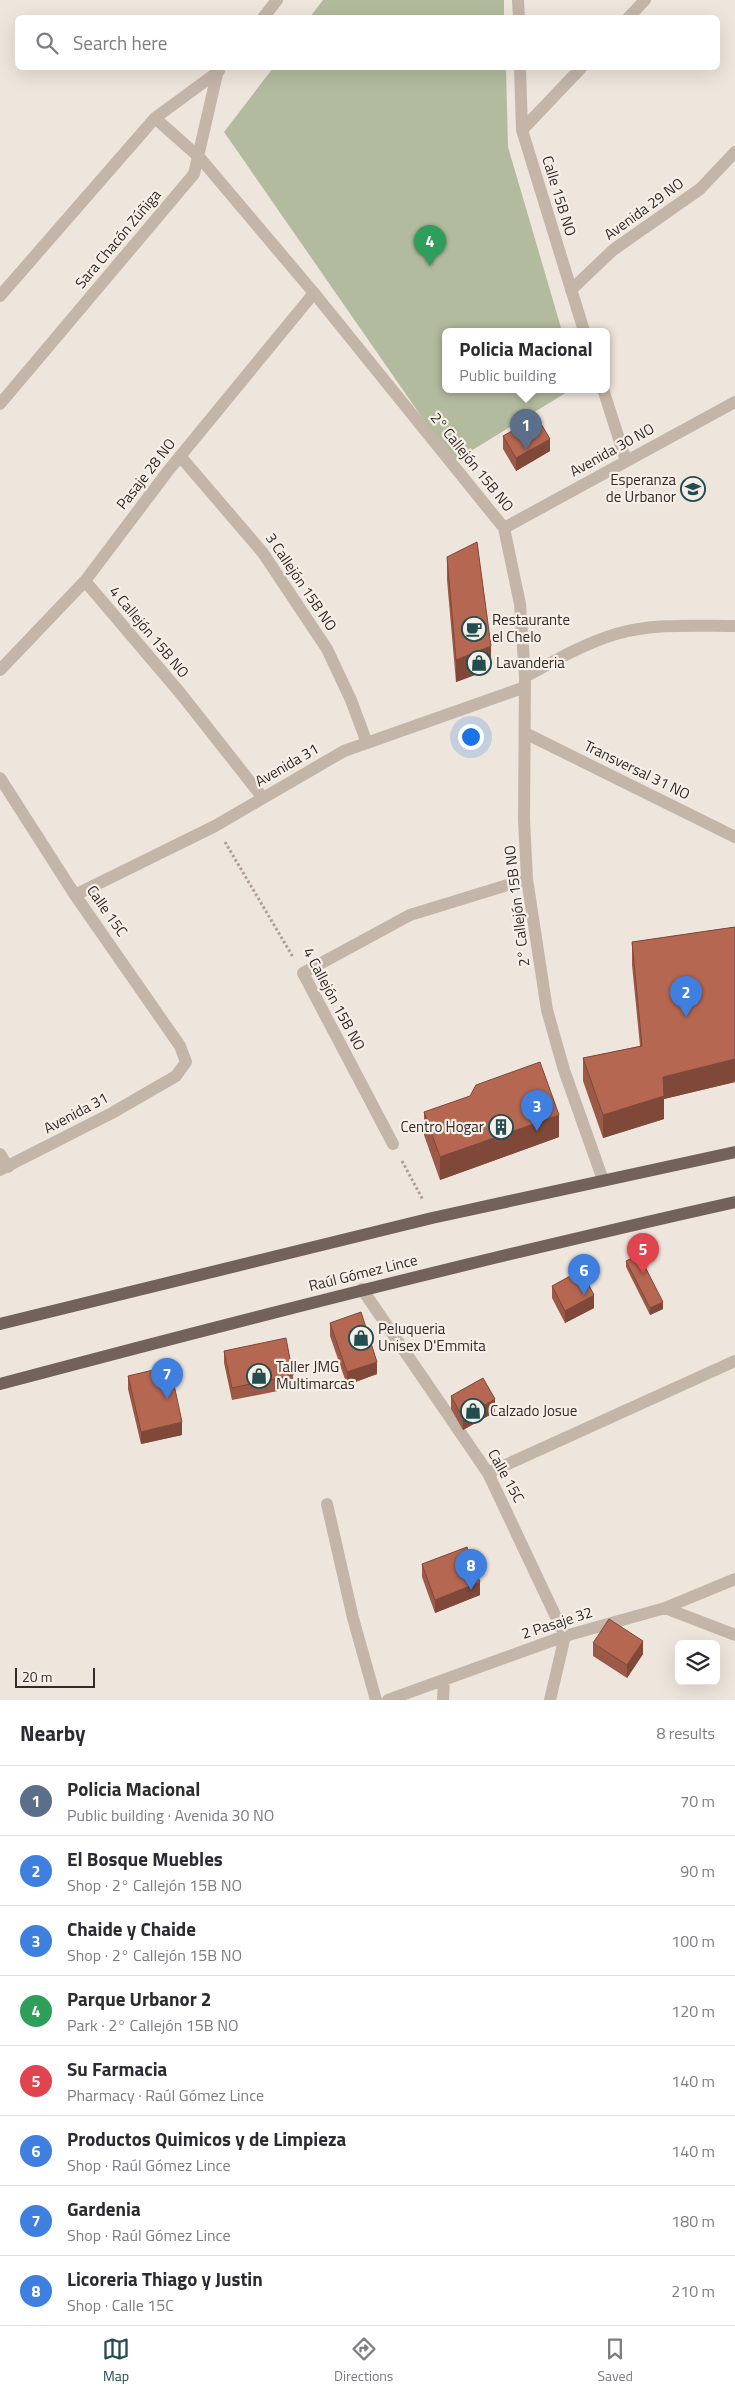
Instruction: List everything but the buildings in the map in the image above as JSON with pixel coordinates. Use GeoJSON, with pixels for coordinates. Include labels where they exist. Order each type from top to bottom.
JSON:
{"type":"FeatureCollection","features":[{"type":"Feature","properties":{"kind":"main road"},"geometry":{"type":"LineString","coordinates":[[0,1324],[432,1218],[735,1152]]}},
{"type":"Feature","properties":{"kind":"main road","name":"Raúl Gómez Lince"},"geometry":{"type":"LineString","coordinates":[[0,1384],[362,1289],[558,1241],[735,1202]]}},
{"type":"Feature","properties":{"kind":"street"},"geometry":{"type":"LineString","coordinates":[[265,15],[277,0]]}},
{"type":"Feature","properties":{"kind":"street"},"geometry":{"type":"LineString","coordinates":[[518,0],[519,15]]}},
{"type":"Feature","properties":{"kind":"street"},"geometry":{"type":"LineString","coordinates":[[631,15],[645,0]]}},
{"type":"Feature","properties":{"kind":"street","name":"Sara Chacón Zúñiga"},"geometry":{"type":"LineString","coordinates":[[0,296],[155,118],[219,70]]}},
{"type":"Feature","properties":{"kind":"street","name":"Sara Chacón Zúñiga"},"geometry":{"type":"LineString","coordinates":[[0,404],[194,174],[200,158],[219,70]]}},
{"type":"Feature","properties":{"kind":"street","name":"Calle 15B NO"},"geometry":{"type":"LineString","coordinates":[[520,70],[522,130],[583,328]]}},
{"type":"Feature","properties":{"kind":"street"},"geometry":{"type":"LineString","coordinates":[[522,130],[579,70]]}},
{"type":"Feature","properties":{"kind":"street","name":"2° Callejón 15B NO"},"geometry":{"type":"LineString","coordinates":[[155,118],[200,158],[314,293],[504,528],[520,604],[525,682],[524,820],[527,880],[546,1010],[564,1070],[603,1180]]}},
{"type":"Feature","properties":{"kind":"street","name":"Avenida 29 NO"},"geometry":{"type":"LineString","coordinates":[[571,290],[613,250],[700,188],[735,152]]}},
{"type":"Feature","properties":{"kind":"street","name":"Pasaje 28 NO"},"geometry":{"type":"LineString","coordinates":[[0,670],[85,581],[180,456],[314,293]]}},
{"type":"Feature","properties":{"kind":"street"},"geometry":{"type":"LineString","coordinates":[[604,393],[626,461]]}},
{"type":"Feature","properties":{"kind":"street","name":"Avenida 30 NO"},"geometry":{"type":"LineString","coordinates":[[504,528],[735,402]]}},
{"type":"Feature","properties":{"kind":"street","name":"3 Callejón 15B NO"},"geometry":{"type":"LineString","coordinates":[[180,456],[264,553],[327,649],[351,700],[367,743]]}},
{"type":"Feature","properties":{"kind":"street","name":"4 Callejón 15B NO"},"geometry":{"type":"LineString","coordinates":[[85,581],[181,694],[263,798]]}},
{"type":"Feature","properties":{"kind":"street"},"geometry":{"type":"LineString","coordinates":[[525,682],[576,650],[616,634],[660,627],[735,626]]}},
{"type":"Feature","properties":{"kind":"street","name":"Avenida 31"},"geometry":{"type":"LineString","coordinates":[[75,894],[215,826],[344,751],[525,682]]}},
{"type":"Feature","properties":{"kind":"street","name":"Transversal 31 NO"},"geometry":{"type":"LineString","coordinates":[[525,732],[735,837]]}},
{"type":"Feature","properties":{"kind":"street","name":"Calle 15C"},"geometry":{"type":"LineString","coordinates":[[0,778],[75,894],[180,1046],[186,1062]]}},
{"type":"Feature","properties":{"kind":"street"},"geometry":{"type":"LineString","coordinates":[[303,973],[410,915],[527,880]]}},
{"type":"Feature","properties":{"kind":"street","name":"4 Callejón 15B NO"},"geometry":{"type":"LineString","coordinates":[[303,973],[393,1144]]}},
{"type":"Feature","properties":{"kind":"street","name":"Avenida 31"},"geometry":{"type":"LineString","coordinates":[[4,1168],[176,1076],[186,1062]]}},
{"type":"Feature","properties":{"kind":"street"},"geometry":{"type":"LineString","coordinates":[[0,1154],[4,1168]]}},
{"type":"Feature","properties":{"kind":"street","name":"Calle 15C"},"geometry":{"type":"LineString","coordinates":[[362,1289],[488,1473],[565,1636]]}},
{"type":"Feature","properties":{"kind":"street"},"geometry":{"type":"LineString","coordinates":[[488,1473],[735,1361]]}},
{"type":"Feature","properties":{"kind":"street"},"geometry":{"type":"LineString","coordinates":[[327,1504],[353,1618],[376,1700]]}},
{"type":"Feature","properties":{"kind":"street","name":"2 Pasaje 32"},"geometry":{"type":"LineString","coordinates":[[388,1700],[565,1636],[664,1608],[735,1579]]}},
{"type":"Feature","properties":{"kind":"street"},"geometry":{"type":"LineString","coordinates":[[664,1608],[735,1635]]}},
{"type":"Feature","properties":{"kind":"street"},"geometry":{"type":"LineString","coordinates":[[550,1700],[565,1636]]}},
{"type":"Feature","properties":{"kind":"street"},"geometry":{"type":"LineString","coordinates":[[442,1700],[444,1681]]}},
{"type":"Feature","properties":{"kind":"path","name":"4 Callejón 15B NO"},"geometry":{"type":"LineString","coordinates":[[215,826],[303,973]]}},
{"type":"Feature","properties":{"kind":"path"},"geometry":{"type":"LineString","coordinates":[[393,1144],[418,1192]]}},
{"type":"Feature","properties":{"kind":"green space"},"geometry":{"type":"Polygon","coordinates":[[[323,0],[504,0],[504,15],[312,15],[323,0]]]}},
{"type":"Feature","properties":{"kind":"green space"},"geometry":{"type":"Polygon","coordinates":[[[271,70],[506,70],[508,147],[561,328],[442,328],[442,393],[565,393],[453,462],[224,132],[271,70]]]}},
{"type":"Feature","properties":{"kind":"place","name":"Parque Urbanor 2"},"geometry":{"type":"Point","coordinates":[430,266]}},
{"type":"Feature","properties":{"kind":"place","name":"Policia Macional"},"geometry":{"type":"Point","coordinates":[526,450]}},
{"type":"Feature","properties":{"kind":"place","name":"Esperanza de Urbanor"},"geometry":{"type":"Point","coordinates":[693,489]}},
{"type":"Feature","properties":{"kind":"place","name":"Restaurante el Chelo"},"geometry":{"type":"Point","coordinates":[474,629]}},
{"type":"Feature","properties":{"kind":"place","name":"Lavanderia"},"geometry":{"type":"Point","coordinates":[479,663]}},
{"type":"Feature","properties":{"kind":"place","name":"El Bosque Muebles"},"geometry":{"type":"Point","coordinates":[686,1017]}},
{"type":"Feature","properties":{"kind":"place","name":"Centro Hogar"},"geometry":{"type":"Point","coordinates":[501,1127]}},
{"type":"Feature","properties":{"kind":"place","name":"Chaide y Chaide"},"geometry":{"type":"Point","coordinates":[537,1131]}},
{"type":"Feature","properties":{"kind":"place","name":"Su Farmacia"},"geometry":{"type":"Point","coordinates":[643,1274]}},
{"type":"Feature","properties":{"kind":"place","name":"Productos Quimicos y de Limpieza"},"geometry":{"type":"Point","coordinates":[584,1295]}},
{"type":"Feature","properties":{"kind":"place","name":"Peluqueria Unisex D'Emmita"},"geometry":{"type":"Point","coordinates":[361,1338]}},
{"type":"Feature","properties":{"kind":"place","name":"Taller JMG Multimarcas"},"geometry":{"type":"Point","coordinates":[259,1376]}},
{"type":"Feature","properties":{"kind":"place","name":"Gardenia"},"geometry":{"type":"Point","coordinates":[167,1399]}},
{"type":"Feature","properties":{"kind":"place","name":"Calzado Josue"},"geometry":{"type":"Point","coordinates":[473,1411]}},
{"type":"Feature","properties":{"kind":"place","name":"Licoreria Thiago y Justin"},"geometry":{"type":"Point","coordinates":[471,1590]}}]}
